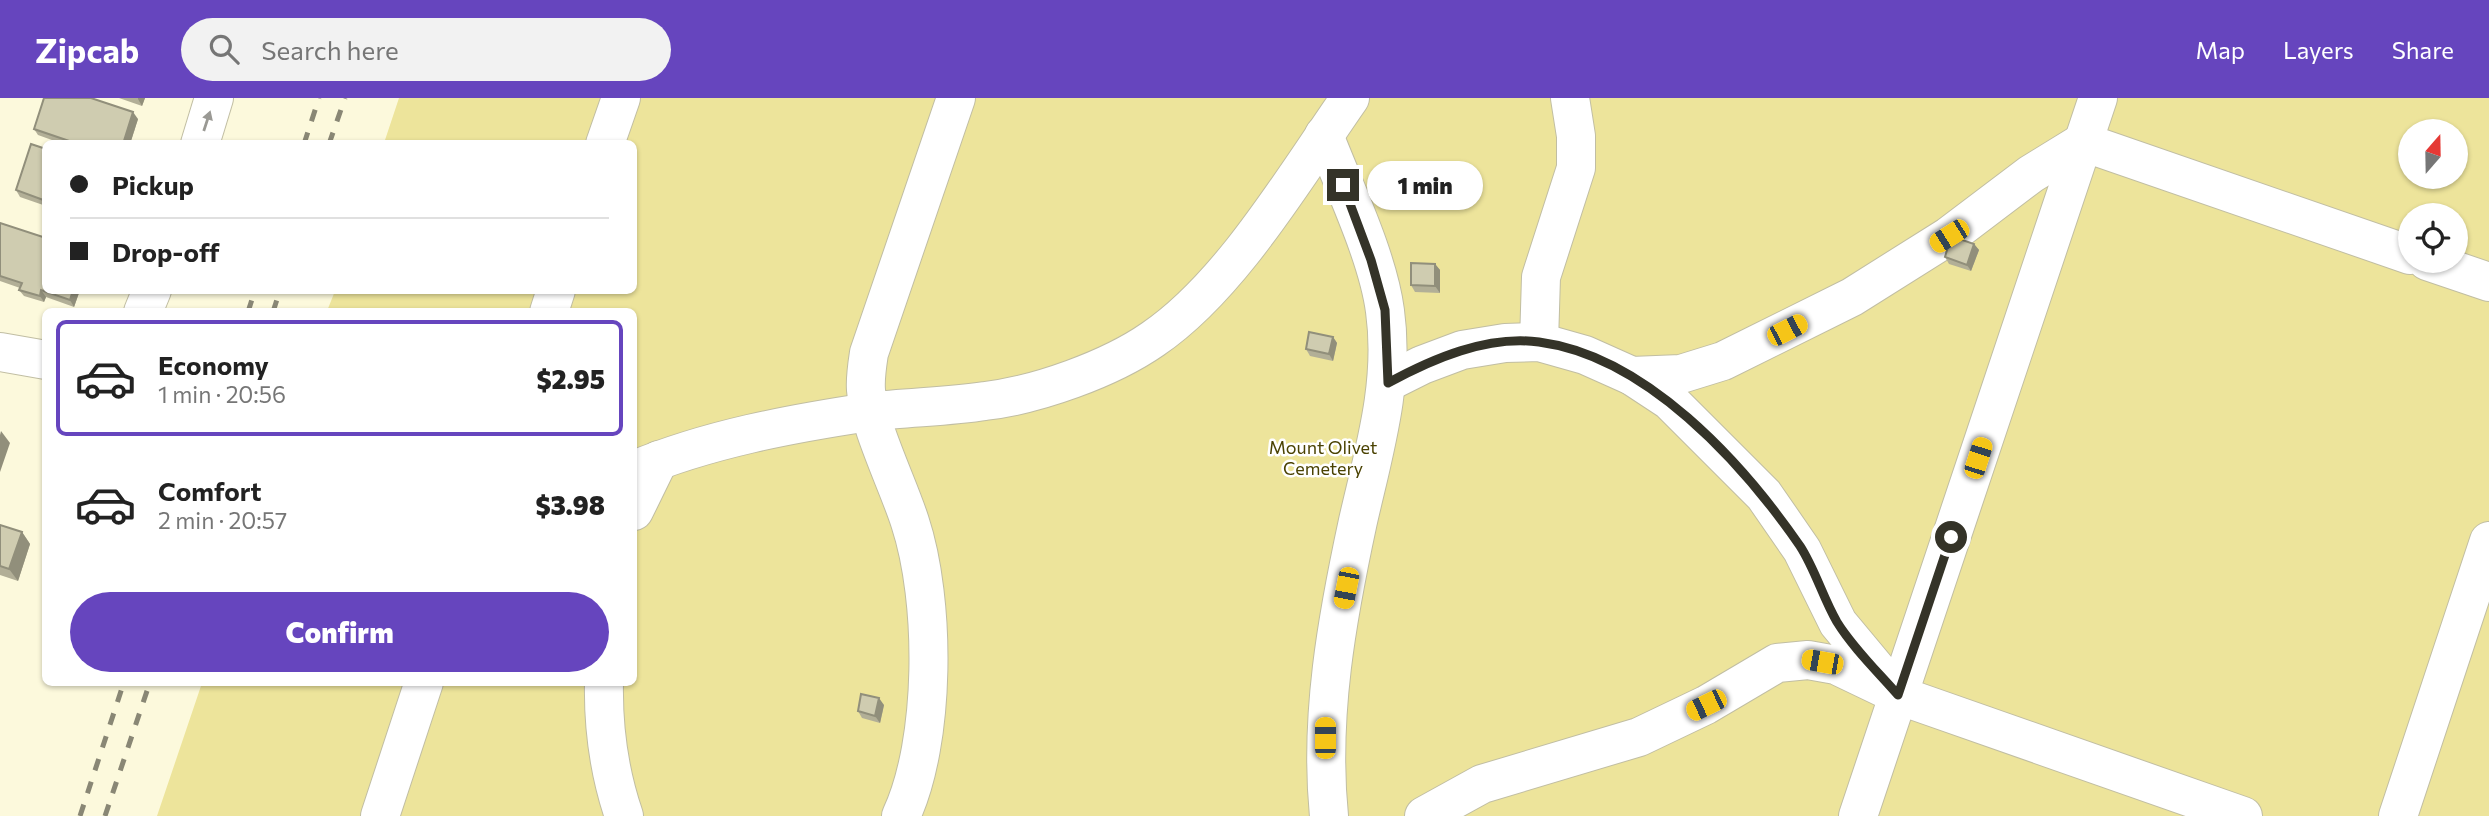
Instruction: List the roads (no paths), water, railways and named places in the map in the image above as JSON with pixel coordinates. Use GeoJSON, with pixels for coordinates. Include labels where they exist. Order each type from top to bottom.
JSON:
{"type":"FeatureCollection","features":[{"type":"Feature","properties":{"kind":"street"},"geometry":{"type":"LineString","coordinates":[[201,140],[214,98]]}},
{"type":"Feature","properties":{"kind":"street"},"geometry":{"type":"LineString","coordinates":[[606,140],[621,98]]}},
{"type":"Feature","properties":{"kind":"street"},"geometry":{"type":"LineString","coordinates":[[901,816],[917,765],[927,695],[929,633],[912,526],[866,393],[869,353],[956,98]]}},
{"type":"Feature","properties":{"kind":"street"},"geometry":{"type":"LineString","coordinates":[[637,500],[646,465],[716,441],[871,412],[989,401],[1056,383],[1107,364],[1153,339],[1201,298],[1242,250],[1350,98]]}},
{"type":"Feature","properties":{"kind":"street"},"geometry":{"type":"LineString","coordinates":[[1539,342],[1541,277],[1576,168],[1576,135],[1570,98]]}},
{"type":"Feature","properties":{"kind":"street"},"geometry":{"type":"LineString","coordinates":[[1857,816],[2098,98]]}},
{"type":"Feature","properties":{"kind":"street"},"geometry":{"type":"LineString","coordinates":[[1324,135],[1371,260],[1385,310],[1388,383],[1358,523],[1329,691],[1325,781],[1329,816]]}},
{"type":"Feature","properties":{"kind":"street"},"geometry":{"type":"LineString","coordinates":[[1632,376],[1681,374],[1723,361],[1852,297],[1949,236],[2032,174],[2083,142]]}},
{"type":"Feature","properties":{"kind":"street"},"geometry":{"type":"LineString","coordinates":[[2083,142],[2398,251]]}},
{"type":"Feature","properties":{"kind":"street"},"geometry":{"type":"LineString","coordinates":[[2462,273],[2489,282]]}},
{"type":"Feature","properties":{"kind":"street"},"geometry":{"type":"LineString","coordinates":[[1388,383],[1422,365],[1462,350],[1505,343],[1539,342],[1585,355],[1632,376],[1670,401],[1764,495],[1802,550],[1838,623],[1898,695]]}},
{"type":"Feature","properties":{"kind":"street"},"geometry":{"type":"LineString","coordinates":[[0,352],[42,359]]}},
{"type":"Feature","properties":{"kind":"street"},"geometry":{"type":"LineString","coordinates":[[2398,816],[2489,541]]}},
{"type":"Feature","properties":{"kind":"street"},"geometry":{"type":"LineString","coordinates":[[1424,816],[1482,784],[1639,737],[1706,705],[1777,663],[1808,660],[1836,665],[1898,695],[2243,816]]}},
{"type":"Feature","properties":{"kind":"street"},"geometry":{"type":"LineString","coordinates":[[380,816],[423,686]]}},
{"type":"Feature","properties":{"kind":"street"},"geometry":{"type":"LineString","coordinates":[[604,686],[603,725],[614,785],[624,816]]}},
{"type":"Feature","properties":{"kind":"railway"},"geometry":{"type":"LineString","coordinates":[[305,140],[319,98]]}},
{"type":"Feature","properties":{"kind":"railway"},"geometry":{"type":"LineString","coordinates":[[330,140],[345,98]]}},
{"type":"Feature","properties":{"kind":"railway"},"geometry":{"type":"LineString","coordinates":[[249,308],[254,294]]}},
{"type":"Feature","properties":{"kind":"railway"},"geometry":{"type":"LineString","coordinates":[[274,308],[279,294]]}},
{"type":"Feature","properties":{"kind":"railway"},"geometry":{"type":"LineString","coordinates":[[80,816],[123,686]]}},
{"type":"Feature","properties":{"kind":"railway"},"geometry":{"type":"LineString","coordinates":[[105,816],[149,686]]}},
{"type":"Feature","properties":{"kind":"park label","name":"Mount Olivet Cemetery"},"geometry":{"type":"Point","coordinates":[1323,457]}}]}
